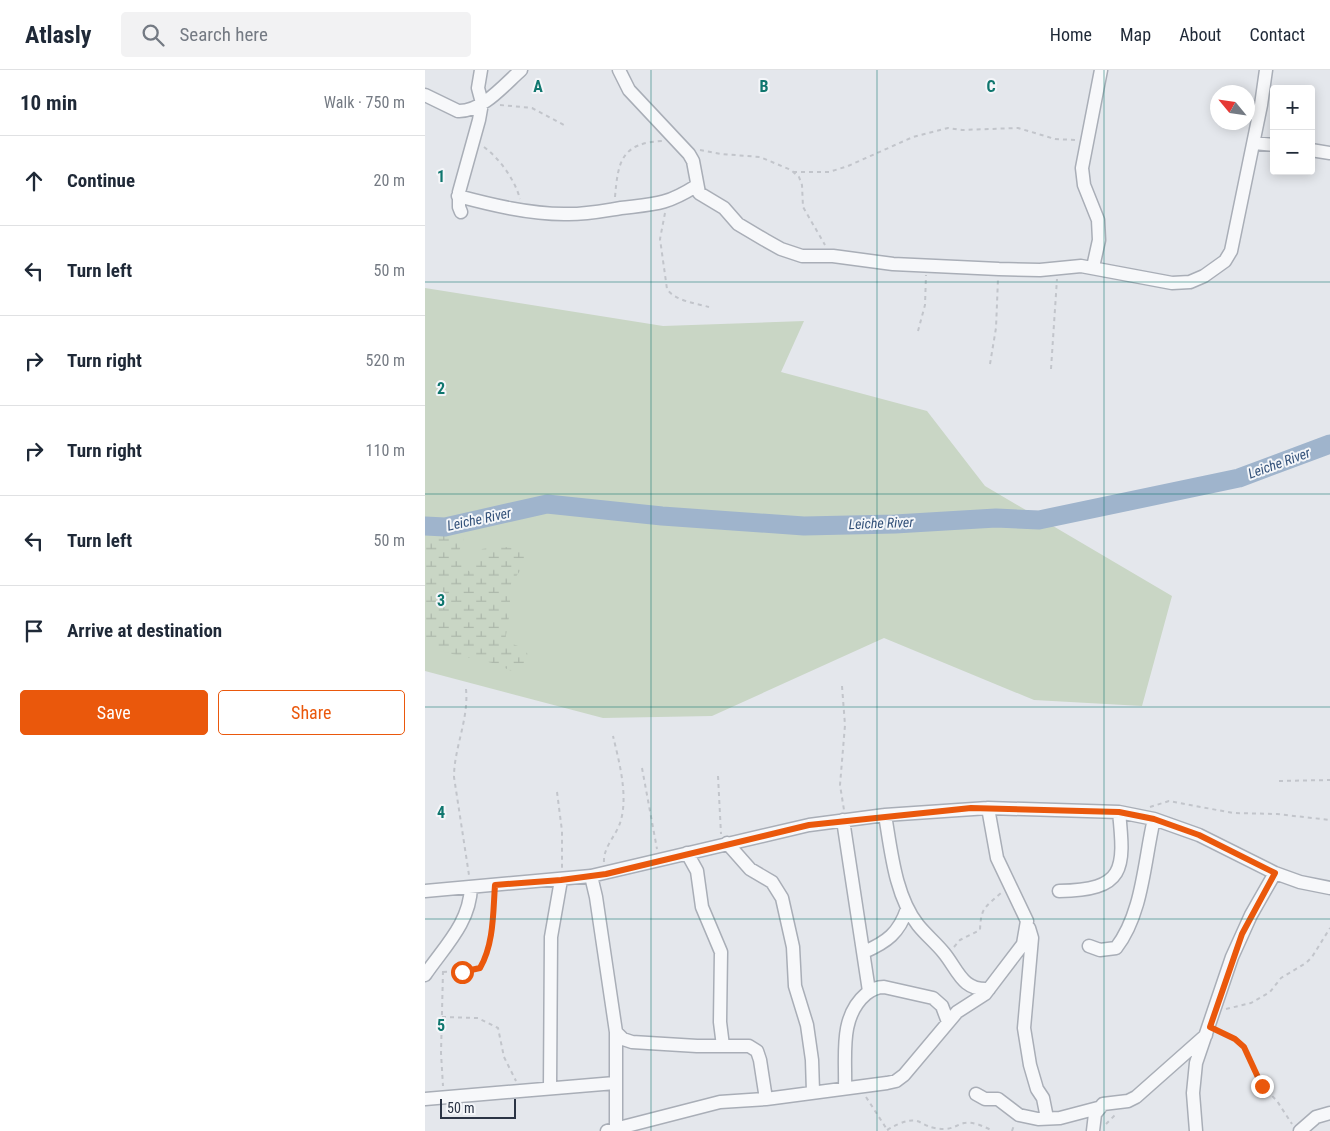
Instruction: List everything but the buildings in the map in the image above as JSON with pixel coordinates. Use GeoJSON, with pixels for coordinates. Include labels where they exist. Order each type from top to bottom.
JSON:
{"type":"FeatureCollection","features":[{"type":"Feature","properties":{"kind":"street"},"geometry":{"type":"LineString","coordinates":[[461,212],[459,196],[481,107],[478,88],[481,70]]}},
{"type":"Feature","properties":{"kind":"street"},"geometry":{"type":"LineString","coordinates":[[425,95],[458,111],[481,107],[521,70]]}},
{"type":"Feature","properties":{"kind":"street"},"geometry":{"type":"LineString","coordinates":[[619,70],[629,90],[693,161],[696,186],[702,196],[728,212],[738,224],[781,249],[802,256],[833,256],[866,262],[929,266],[999,269],[1093,267],[1173,283],[1190,282],[1215,270],[1225,261],[1231,251],[1254,143],[1266,70]]}},
{"type":"Feature","properties":{"kind":"street"},"geometry":{"type":"LineString","coordinates":[[1093,267],[1099,240],[1098,220],[1084,185],[1082,168],[1101,70]]}},
{"type":"Feature","properties":{"kind":"street"},"geometry":{"type":"LineString","coordinates":[[1254,143],[1270,145]]}},
{"type":"Feature","properties":{"kind":"street"},"geometry":{"type":"LineString","coordinates":[[1315,151],[1330,153]]}},
{"type":"Feature","properties":{"kind":"street"},"geometry":{"type":"LineString","coordinates":[[459,196],[523,209],[563,214],[591,213],[648,206],[668,201],[696,186]]}},
{"type":"Feature","properties":{"kind":"street"},"geometry":{"type":"LineString","coordinates":[[425,891],[561,880],[606,874],[725,843],[809,825],[885,815],[988,808],[1119,812],[1154,819],[1199,835],[1275,873],[1300,882],[1330,888]]}},
{"type":"Feature","properties":{"kind":"street"},"geometry":{"type":"LineString","coordinates":[[988,808],[997,858],[1032,938],[1024,1016],[1025,1042],[1047,1118]]}},
{"type":"Feature","properties":{"kind":"street"},"geometry":{"type":"LineString","coordinates":[[1059,891],[1088,889],[1112,879],[1118,873],[1123,855],[1119,812]]}},
{"type":"Feature","properties":{"kind":"street"},"geometry":{"type":"LineString","coordinates":[[885,815],[891,854],[907,909],[918,926],[945,954],[964,982],[977,989],[989,988]]}},
{"type":"Feature","properties":{"kind":"street"},"geometry":{"type":"LineString","coordinates":[[1089,946],[1100,950],[1115,948],[1123,938],[1132,917],[1140,888],[1154,819]]}},
{"type":"Feature","properties":{"kind":"street"},"geometry":{"type":"LineString","coordinates":[[845,820],[869,991]]}},
{"type":"Feature","properties":{"kind":"street"},"geometry":{"type":"LineString","coordinates":[[725,843],[750,869],[772,882],[782,898],[793,947],[795,986],[807,1025],[812,1060],[813,1092]]}},
{"type":"Feature","properties":{"kind":"street"},"geometry":{"type":"LineString","coordinates":[[687,853],[697,871],[702,907],[721,952],[719,1022],[723,1046]]}},
{"type":"Feature","properties":{"kind":"street"},"geometry":{"type":"LineString","coordinates":[[1195,1131],[1193,1079],[1197,1063],[1242,934],[1275,873]]}},
{"type":"Feature","properties":{"kind":"street"},"geometry":{"type":"LineString","coordinates":[[591,876],[596,897],[616,1032],[613,1130],[651,1126],[720,1102],[896,1081],[904,1075],[957,1012],[979,999],[989,988],[1019,950],[1027,925]]}},
{"type":"Feature","properties":{"kind":"street"},"geometry":{"type":"LineString","coordinates":[[549,1088],[551,937],[561,880]]}},
{"type":"Feature","properties":{"kind":"street"},"geometry":{"type":"LineString","coordinates":[[425,975],[457,932],[470,902],[471,887]]}},
{"type":"Feature","properties":{"kind":"street"},"geometry":{"type":"LineString","coordinates":[[864,952],[890,938],[902,923],[907,909]]}},
{"type":"Feature","properties":{"kind":"street"},"geometry":{"type":"LineString","coordinates":[[845,1087],[846,1029],[855,1006],[869,991],[878,987],[884,987],[933,998],[942,1006],[948,1022]]}},
{"type":"Feature","properties":{"kind":"street"},"geometry":{"type":"LineString","coordinates":[[976,1094],[985,1099],[998,1099],[1023,1117],[1071,1116],[1098,1108],[1108,1102],[1128,1100],[1149,1087],[1209,1030]]}},
{"type":"Feature","properties":{"kind":"street"},"geometry":{"type":"LineString","coordinates":[[616,1032],[623,1040],[632,1042],[749,1046],[757,1051],[760,1060],[766,1098]]}},
{"type":"Feature","properties":{"kind":"street"},"geometry":{"type":"LineString","coordinates":[[425,1099],[615,1083]]}},
{"type":"Feature","properties":{"kind":"street"},"geometry":{"type":"LineString","coordinates":[[1097,1130],[1098,1108]]}},
{"type":"Feature","properties":{"kind":"street"},"geometry":{"type":"LineString","coordinates":[[1300,1131],[1316,1117],[1330,1113]]}},
{"type":"Feature","properties":{"kind":"path"},"geometry":{"type":"LineString","coordinates":[[481,107],[519,105],[532,108],[566,126]]}},
{"type":"Feature","properties":{"kind":"path"},"geometry":{"type":"LineString","coordinates":[[793,172],[829,172],[913,137],[948,128],[962,130],[1018,128],[1055,138],[1087,141]]}},
{"type":"Feature","properties":{"kind":"path"},"geometry":{"type":"LineString","coordinates":[[473,140],[499,159],[518,190],[523,209]]}},
{"type":"Feature","properties":{"kind":"path"},"geometry":{"type":"LineString","coordinates":[[613,209],[617,168],[628,151],[651,141],[721,154],[761,157],[793,172],[799,177],[802,185],[803,207],[833,256]]}},
{"type":"Feature","properties":{"kind":"path"},"geometry":{"type":"LineString","coordinates":[[668,201],[660,240],[667,289],[671,295],[679,299],[709,307]]}},
{"type":"Feature","properties":{"kind":"path"},"geometry":{"type":"LineString","coordinates":[[918,331],[925,305],[924,289],[929,266]]}},
{"type":"Feature","properties":{"kind":"path"},"geometry":{"type":"LineString","coordinates":[[991,364],[996,328],[999,269]]}},
{"type":"Feature","properties":{"kind":"path"},"geometry":{"type":"LineString","coordinates":[[1051,369],[1058,269]]}},
{"type":"Feature","properties":{"kind":"path"},"geometry":{"type":"LineString","coordinates":[[843,686],[845,725],[840,786],[845,820]]}},
{"type":"Feature","properties":{"kind":"path"},"geometry":{"type":"LineString","coordinates":[[466,689],[466,706],[454,764],[454,778],[471,887]]}},
{"type":"Feature","properties":{"kind":"path"},"geometry":{"type":"LineString","coordinates":[[606,874],[605,852],[618,828],[622,812],[621,783],[613,736]]}},
{"type":"Feature","properties":{"kind":"path"},"geometry":{"type":"LineString","coordinates":[[642,768],[659,861]]}},
{"type":"Feature","properties":{"kind":"path"},"geometry":{"type":"LineString","coordinates":[[718,776],[719,823],[725,843]]}},
{"type":"Feature","properties":{"kind":"path"},"geometry":{"type":"LineString","coordinates":[[1279,781],[1330,780]]}},
{"type":"Feature","properties":{"kind":"path"},"geometry":{"type":"LineString","coordinates":[[557,792],[563,831],[561,880]]}},
{"type":"Feature","properties":{"kind":"path"},"geometry":{"type":"LineString","coordinates":[[1138,816],[1147,808],[1169,801],[1233,813],[1277,814],[1330,820]]}},
{"type":"Feature","properties":{"kind":"path"},"geometry":{"type":"LineString","coordinates":[[443,972],[473,971],[480,968],[490,941],[495,885]]}},
{"type":"Feature","properties":{"kind":"path"},"geometry":{"type":"LineString","coordinates":[[945,954],[960,940],[980,930],[979,920],[982,912],[1010,885]]}},
{"type":"Feature","properties":{"kind":"path"},"geometry":{"type":"LineString","coordinates":[[1216,1010],[1229,1009],[1260,999],[1270,992],[1281,978],[1306,964],[1330,928]]}},
{"type":"Feature","properties":{"kind":"path"},"geometry":{"type":"LineString","coordinates":[[444,1098],[441,1053],[445,948]]}},
{"type":"Feature","properties":{"kind":"path"},"geometry":{"type":"LineString","coordinates":[[442,1017],[479,1018],[498,1028],[508,1068],[513,1078],[524,1090]]}},
{"type":"Feature","properties":{"kind":"path"},"geometry":{"type":"LineString","coordinates":[[1209,1030],[1235,1039],[1244,1047],[1258,1081],[1277,1101],[1295,1131]]}},
{"type":"Feature","properties":{"kind":"path"},"geometry":{"type":"LineString","coordinates":[[859,1085],[887,1130],[905,1120],[913,1119],[940,1129],[948,1130],[967,1122],[981,1125],[993,1131]]}},
{"type":"Feature","properties":{"kind":"path"},"geometry":{"type":"LineString","coordinates":[[1097,1130],[1128,1100]]}},
{"type":"Feature","properties":{"kind":"green space"},"geometry":{"type":"Polygon","coordinates":[[[425,288],[663,326],[804,321],[781,372],[927,411],[985,486],[1172,596],[1142,706],[1034,700],[884,638],[712,716],[603,718],[425,671],[425,288]]]}},
{"type":"Feature","properties":{"kind":"green space"},"geometry":{"type":"Polygon","coordinates":[[[457,518],[475,520],[463,540],[459,553],[463,566],[470,572],[482,549],[507,547],[524,552],[530,556],[511,584],[505,641],[526,649],[529,660],[511,671],[497,664],[452,654],[425,641],[425,521],[436,522],[457,518]]]}},
{"type":"Feature","properties":{"kind":"waterway","name":"Leiche River"},"geometry":{"type":"LineString","coordinates":[[425,526],[445,527],[547,504],[662,516],[804,526],[895,524],[996,518],[1039,520],[1239,478],[1330,444]]}},
{"type":"Feature","properties":{"kind":"route"},"geometry":{"type":"LineString","coordinates":[[462,972],[480,968],[484,960],[490,941],[495,885],[514,882],[541,882],[606,874],[727,843],[809,825],[885,815],[971,808],[1119,812],[1154,819],[1199,835],[1275,873],[1260,897],[1232,957],[1210,1027],[1235,1039],[1244,1047],[1251,1059],[1255,1075],[1262,1086]]}}]}
